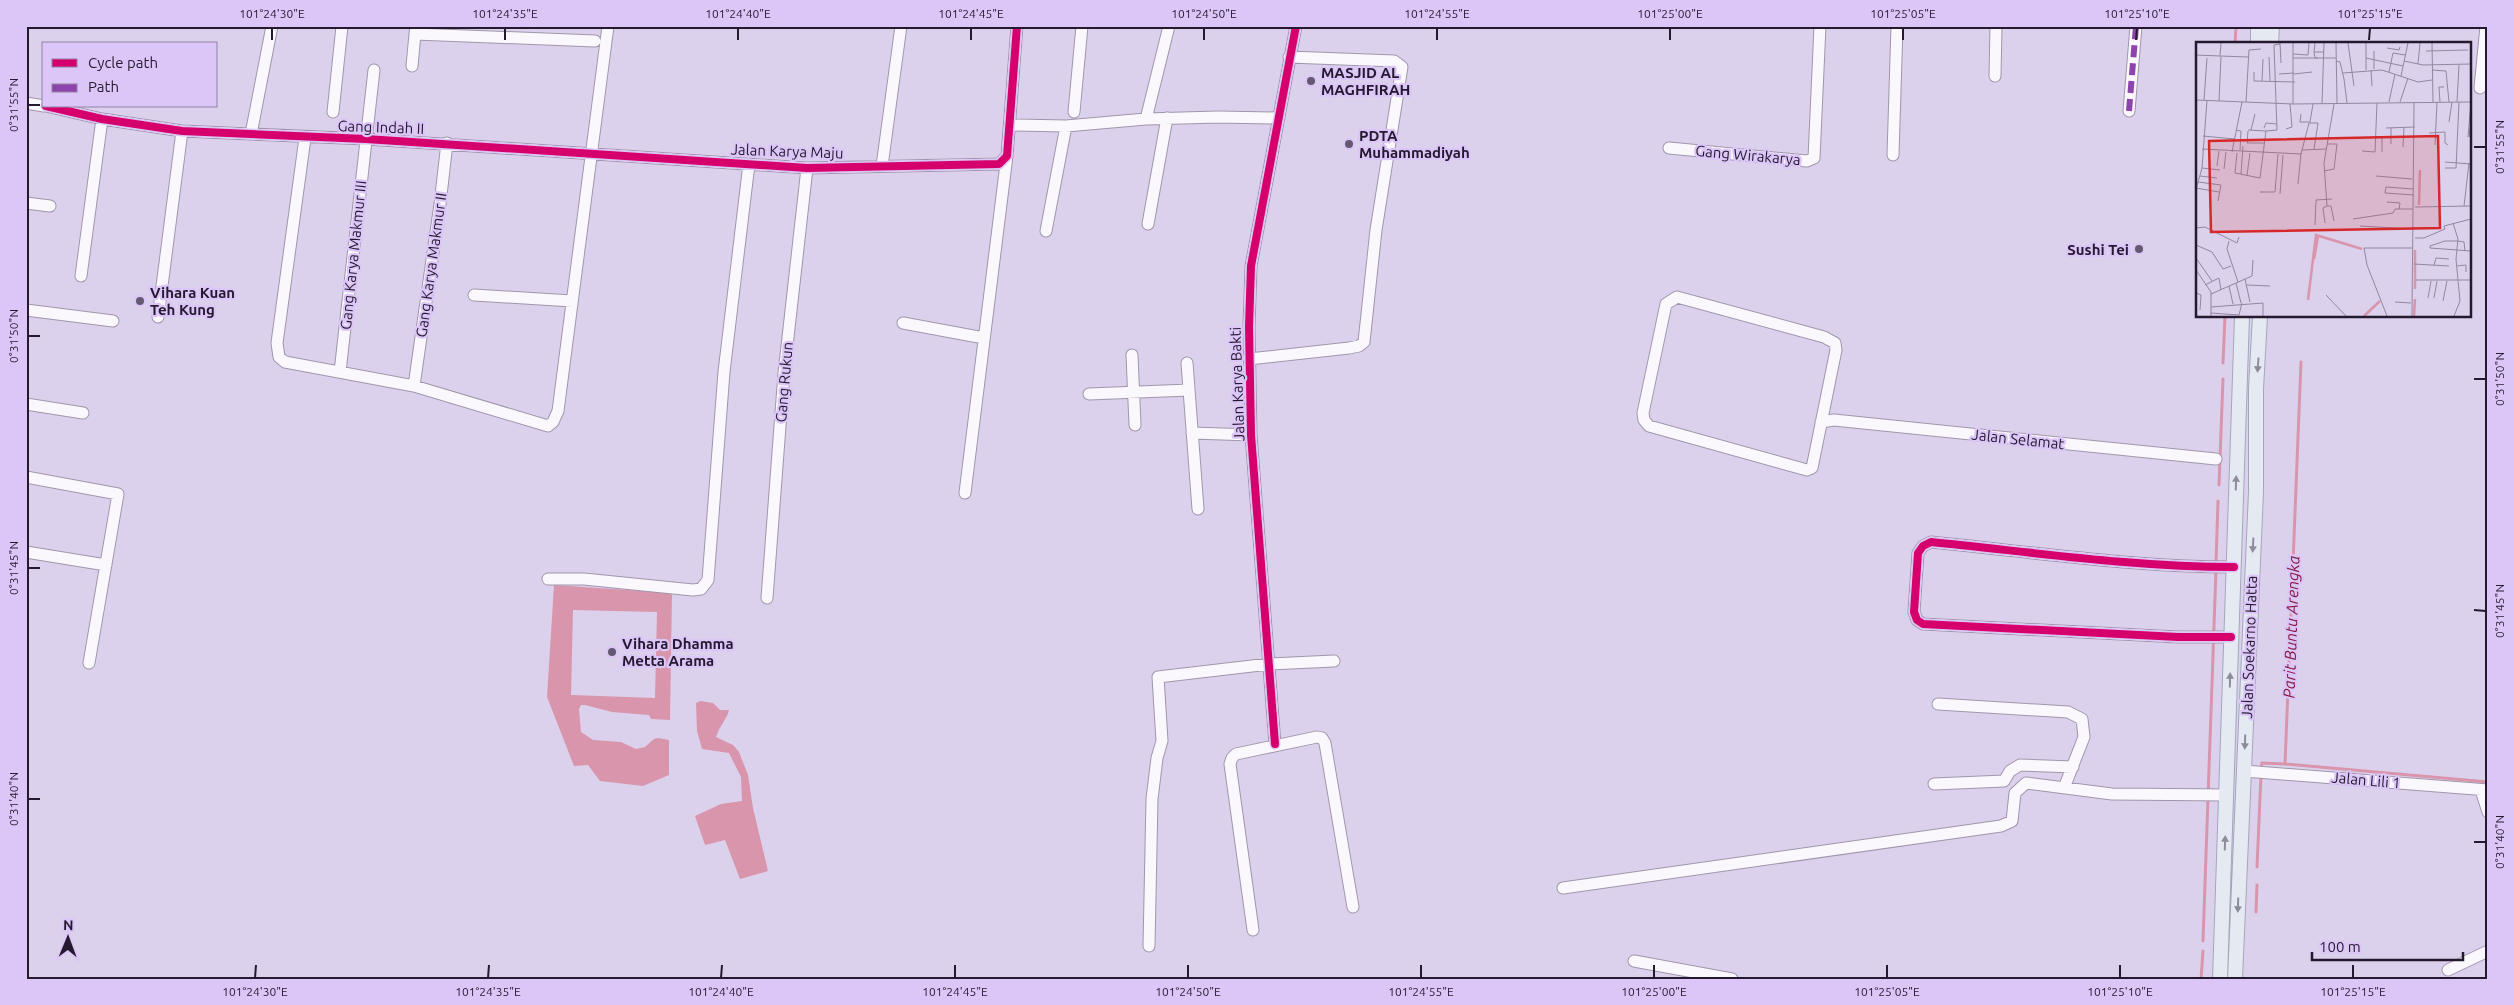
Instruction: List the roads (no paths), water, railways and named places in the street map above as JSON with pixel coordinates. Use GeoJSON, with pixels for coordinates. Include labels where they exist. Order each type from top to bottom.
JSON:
{"type":"FeatureCollection","features":[{"type":"Feature","properties":{"kind":"main road"},"geometry":{"type":"LineString","coordinates":[[2258,26],[2258,42]]}},
{"type":"Feature","properties":{"kind":"main road"},"geometry":{"type":"LineString","coordinates":[[2271,42],[2272,26]]}},
{"type":"Feature","properties":{"kind":"main road","name":"Jalan Soekarno Hatta"},"geometry":{"type":"LineString","coordinates":[[2220,979],[2242,318]]}},
{"type":"Feature","properties":{"kind":"main road","name":"Jalan Soekarno Hatta"},"geometry":{"type":"LineString","coordinates":[[2235,979],[2255,771],[2254,520],[2260,318]]}},
{"type":"Feature","properties":{"kind":"main road"},"geometry":{"type":"LineString","coordinates":[[2236,521],[2254,520]]}},
{"type":"Feature","properties":{"kind":"street"},"geometry":{"type":"LineString","coordinates":[[251,134],[272,26]]}},
{"type":"Feature","properties":{"kind":"street"},"geometry":{"type":"LineString","coordinates":[[333,112],[342,26]]}},
{"type":"Feature","properties":{"kind":"street"},"geometry":{"type":"LineString","coordinates":[[305,138],[277,351],[279,357],[285,362],[414,386],[548,426],[553,422],[558,411],[608,26]]}},
{"type":"Feature","properties":{"kind":"street"},"geometry":{"type":"LineString","coordinates":[[882,166],[901,26]]}},
{"type":"Feature","properties":{"kind":"street"},"geometry":{"type":"LineString","coordinates":[[964,493],[984,338],[1003,160],[1011,125],[1017,26]]}},
{"type":"Feature","properties":{"kind":"street"},"geometry":{"type":"LineString","coordinates":[[1074,112],[1082,26]]}},
{"type":"Feature","properties":{"kind":"street"},"geometry":{"type":"LineString","coordinates":[[1146,119],[1169,26]]}},
{"type":"Feature","properties":{"kind":"street","name":"Jalan Karya Bakti"},"geometry":{"type":"LineString","coordinates":[[1275,744],[1251,435],[1249,359],[1251,266],[1296,26]]}},
{"type":"Feature","properties":{"kind":"street","name":"Gang Wirakarya"},"geometry":{"type":"LineString","coordinates":[[1669,148],[1807,161],[1814,158],[1820,26]]}},
{"type":"Feature","properties":{"kind":"street"},"geometry":{"type":"LineString","coordinates":[[1893,154],[1897,26]]}},
{"type":"Feature","properties":{"kind":"street"},"geometry":{"type":"LineString","coordinates":[[1995,76],[1996,26]]}},
{"type":"Feature","properties":{"kind":"street"},"geometry":{"type":"LineString","coordinates":[[2129,111],[2136,26]]}},
{"type":"Feature","properties":{"kind":"street"},"geometry":{"type":"LineString","coordinates":[[2480,88],[2486,26]]}},
{"type":"Feature","properties":{"kind":"street"},"geometry":{"type":"LineString","coordinates":[[412,66],[416,30],[596,41]]}},
{"type":"Feature","properties":{"kind":"street"},"geometry":{"type":"LineString","coordinates":[[1249,359],[1349,348],[1360,346],[1364,342],[1376,230],[1402,67],[1394,61],[1289,57]]}},
{"type":"Feature","properties":{"kind":"street","name":"Gang Karya Makmur III"},"geometry":{"type":"LineString","coordinates":[[340,372],[374,70]]}},
{"type":"Feature","properties":{"kind":"street","name":"Gang Indah II"},"geometry":{"type":"LineString","coordinates":[[26,103],[42,106]]}},
{"type":"Feature","properties":{"kind":"street","name":"Gang Indah II"},"geometry":{"type":"LineString","coordinates":[[54,108],[102,119],[185,131],[305,138],[447,143],[574,152]]}},
{"type":"Feature","properties":{"kind":"street"},"geometry":{"type":"LineString","coordinates":[[1011,125],[1066,126],[1167,118],[1279,118]]}},
{"type":"Feature","properties":{"kind":"street"},"geometry":{"type":"LineString","coordinates":[[1148,224],[1167,118]]}},
{"type":"Feature","properties":{"kind":"street"},"geometry":{"type":"LineString","coordinates":[[81,276],[102,119]]}},
{"type":"Feature","properties":{"kind":"street"},"geometry":{"type":"LineString","coordinates":[[1046,231],[1066,126]]}},
{"type":"Feature","properties":{"kind":"street"},"geometry":{"type":"LineString","coordinates":[[158,318],[185,131]]}},
{"type":"Feature","properties":{"kind":"street","name":"Gang Karya Makmur II"},"geometry":{"type":"LineString","coordinates":[[414,386],[447,143]]}},
{"type":"Feature","properties":{"kind":"street","name":"Jalan Karya Maju"},"geometry":{"type":"LineString","coordinates":[[574,152],[807,168],[1003,160]]}},
{"type":"Feature","properties":{"kind":"street"},"geometry":{"type":"LineString","coordinates":[[548,579],[584,579],[693,590],[701,589],[708,580],[724,372],[749,164]]}},
{"type":"Feature","properties":{"kind":"street","name":"Gang Rukun"},"geometry":{"type":"LineString","coordinates":[[767,598],[782,390],[807,168]]}},
{"type":"Feature","properties":{"kind":"street"},"geometry":{"type":"LineString","coordinates":[[26,203],[50,206]]}},
{"type":"Feature","properties":{"kind":"street"},"geometry":{"type":"LineString","coordinates":[[474,295],[572,301]]}},
{"type":"Feature","properties":{"kind":"street"},"geometry":{"type":"LineString","coordinates":[[1677,297],[1835,343],[1836,350],[1821,422],[1814,462],[1812,468],[1807,470],[1648,426],[1642,413],[1666,304],[1677,297]]}},
{"type":"Feature","properties":{"kind":"street"},"geometry":{"type":"LineString","coordinates":[[26,310],[113,321]]}},
{"type":"Feature","properties":{"kind":"street"},"geometry":{"type":"LineString","coordinates":[[903,323],[984,338]]}},
{"type":"Feature","properties":{"kind":"street"},"geometry":{"type":"LineString","coordinates":[[1132,355],[1135,424]]}},
{"type":"Feature","properties":{"kind":"street"},"geometry":{"type":"LineString","coordinates":[[1187,363],[1198,510]]}},
{"type":"Feature","properties":{"kind":"street"},"geometry":{"type":"LineString","coordinates":[[1089,394],[1189,390]]}},
{"type":"Feature","properties":{"kind":"street"},"geometry":{"type":"LineString","coordinates":[[26,404],[83,413]]}},
{"type":"Feature","properties":{"kind":"street","name":"Jalan Selamat"},"geometry":{"type":"LineString","coordinates":[[1821,422],[1844,421],[2216,459]]}},
{"type":"Feature","properties":{"kind":"street"},"geometry":{"type":"LineString","coordinates":[[1192,433],[1251,435]]}},
{"type":"Feature","properties":{"kind":"street"},"geometry":{"type":"LineString","coordinates":[[26,478],[118,494],[89,664]]}},
{"type":"Feature","properties":{"kind":"street"},"geometry":{"type":"LineString","coordinates":[[2231,637],[2213,638],[1923,624],[1917,620],[1914,612],[1918,553],[1922,546],[1931,542],[2088,558],[2216,567],[2234,566]]}},
{"type":"Feature","properties":{"kind":"street"},"geometry":{"type":"LineString","coordinates":[[26,552],[106,565]]}},
{"type":"Feature","properties":{"kind":"street"},"geometry":{"type":"LineString","coordinates":[[1149,946],[1152,799],[1157,758],[1162,741],[1158,678],[1269,664],[1334,661]]}},
{"type":"Feature","properties":{"kind":"street"},"geometry":{"type":"LineString","coordinates":[[1938,704],[2068,712],[2082,719],[2084,737],[2064,788]]}},
{"type":"Feature","properties":{"kind":"street"},"geometry":{"type":"LineString","coordinates":[[1253,930],[1230,764],[1236,754],[1275,744],[1317,737],[1322,738],[1325,743],[1353,907]]}},
{"type":"Feature","properties":{"kind":"street"},"geometry":{"type":"LineString","coordinates":[[1934,784],[2004,781],[2010,771],[2020,765],[2072,767]]}},
{"type":"Feature","properties":{"kind":"street","name":"Jalan Lili 1"},"geometry":{"type":"LineString","coordinates":[[2255,771],[2484,790]]}},
{"type":"Feature","properties":{"kind":"street"},"geometry":{"type":"LineString","coordinates":[[1563,888],[2001,826],[2012,821],[2015,793],[2022,785],[2026,784],[2112,794],[2227,795]]}},
{"type":"Feature","properties":{"kind":"street"},"geometry":{"type":"LineString","coordinates":[[2484,790],[2488,812]]}},
{"type":"Feature","properties":{"kind":"street"},"geometry":{"type":"LineString","coordinates":[[2448,970],[2488,951]]}},
{"type":"Feature","properties":{"kind":"street"},"geometry":{"type":"LineString","coordinates":[[1634,961],[1732,979]]}},
{"type":"Feature","properties":{"kind":"waterway","name":"Parit Buntu Arengka"},"geometry":{"type":"LineString","coordinates":[[2235,42],[2236,26]]}},
{"type":"Feature","properties":{"kind":"waterway","name":"Parit Buntu Arengka"},"geometry":{"type":"LineString","coordinates":[[2223,363],[2225,318]]}},
{"type":"Feature","properties":{"kind":"waterway","name":"Parit Buntu Arengka"},"geometry":{"type":"LineString","coordinates":[[2261,769],[2262,763],[2285,764],[2301,362]]}},
{"type":"Feature","properties":{"kind":"waterway","name":"Parit Buntu Arengka"},"geometry":{"type":"LineString","coordinates":[[2219,485],[2223,379]]}},
{"type":"Feature","properties":{"kind":"waterway","name":"Parit Buntu Arengka"},"geometry":{"type":"LineString","coordinates":[[2216,563],[2218,501]]}},
{"type":"Feature","properties":{"kind":"waterway","name":"Parit Buntu Arengka"},"geometry":{"type":"LineString","coordinates":[[2203,941],[2216,569]]}},
{"type":"Feature","properties":{"kind":"waterway"},"geometry":{"type":"LineString","coordinates":[[2285,764],[2488,782]]}},
{"type":"Feature","properties":{"kind":"waterway","name":"Parit Buntu Arengka"},"geometry":{"type":"LineString","coordinates":[[2257,867],[2261,775]]}},
{"type":"Feature","properties":{"kind":"waterway","name":"Parit Buntu Arengka"},"geometry":{"type":"LineString","coordinates":[[2256,912],[2257,885]]}},
{"type":"Feature","properties":{"kind":"waterway","name":"Parit Buntu Arengka"},"geometry":{"type":"LineString","coordinates":[[2201,979],[2203,951]]}},
{"type":"Feature","properties":{"kind":"place","name":"MASJID AL MAGHFIRAH"},"geometry":{"type":"Point","coordinates":[1311,81]}},
{"type":"Feature","properties":{"kind":"place","name":"PDTA Muhammadiyah"},"geometry":{"type":"Point","coordinates":[1349,144]}},
{"type":"Feature","properties":{"kind":"place","name":"Sushi Tei"},"geometry":{"type":"Point","coordinates":[2139,249]}},
{"type":"Feature","properties":{"kind":"place","name":"Vihara Kuan Teh Kung"},"geometry":{"type":"Point","coordinates":[140,301]}},
{"type":"Feature","properties":{"kind":"place","name":"Vihara Dhamma Metta Arama"},"geometry":{"type":"Point","coordinates":[612,652]}}]}
